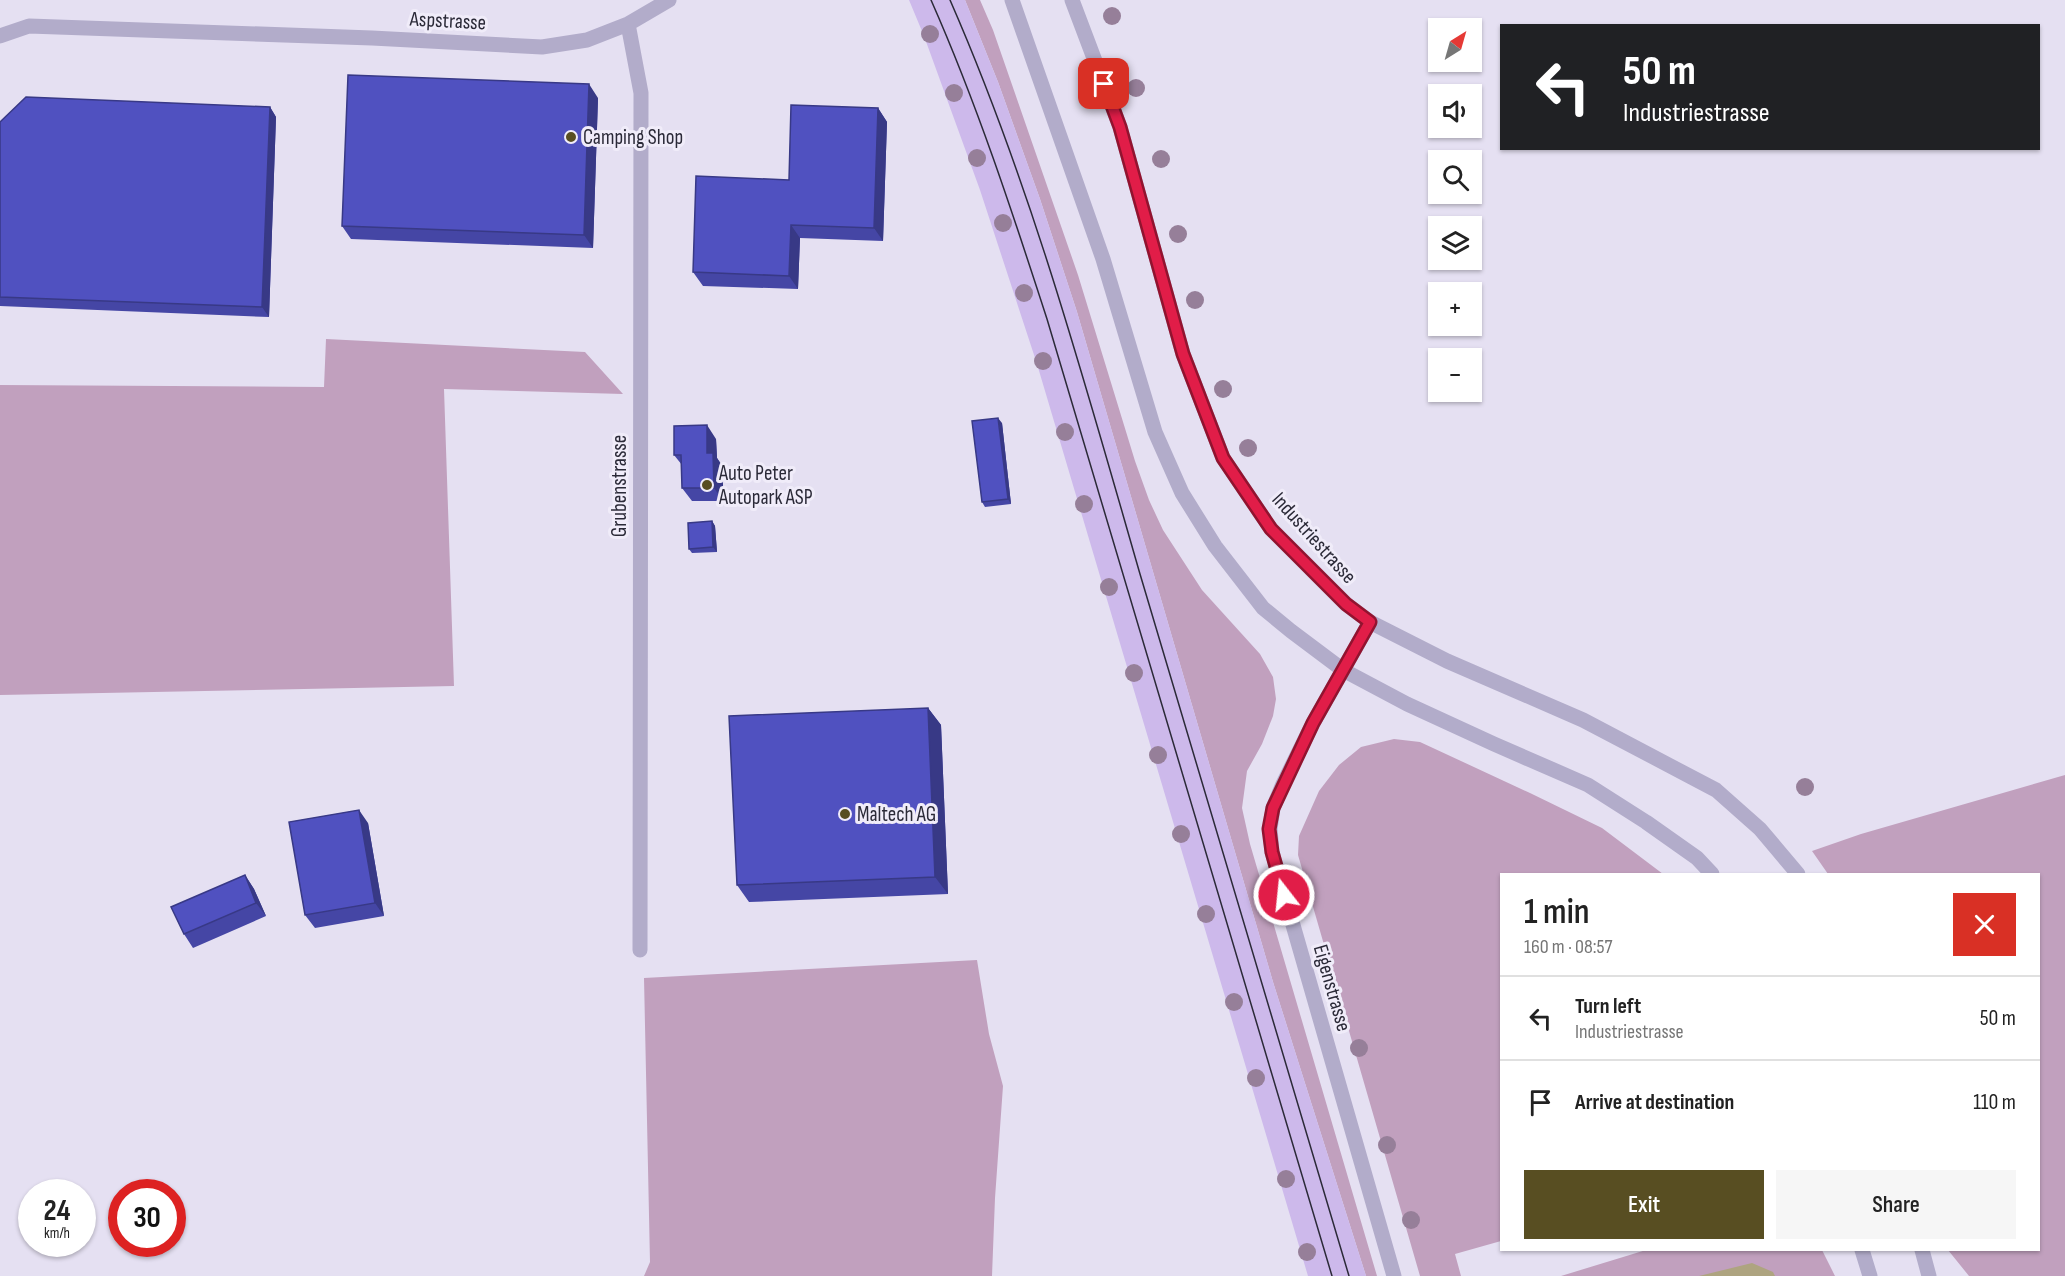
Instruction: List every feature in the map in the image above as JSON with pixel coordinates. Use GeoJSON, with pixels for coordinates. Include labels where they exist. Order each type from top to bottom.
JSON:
{"type":"FeatureCollection","features":[{"type":"Feature","properties":{"kind":"street","name":"Aspstrasse"},"geometry":{"type":"LineString","coordinates":[[0,36],[29,26],[372,38],[542,47],[587,40],[628,24],[669,0]]}},
{"type":"Feature","properties":{"kind":"street"},"geometry":{"type":"LineString","coordinates":[[1012,0],[1103,259],[1155,432],[1182,493],[1215,546],[1263,608],[1343,670],[1418,709],[1588,785],[1697,858],[1711,873]]}},
{"type":"Feature","properties":{"kind":"street","name":"Industriestrasse"},"geometry":{"type":"LineString","coordinates":[[1072,0],[1120,127],[1183,354],[1223,458],[1271,529],[1346,604],[1370,622],[1447,661],[1582,720],[1716,790],[1760,829],[1797,873]]}},
{"type":"Feature","properties":{"kind":"street","name":"Grubenstrasse"},"geometry":{"type":"LineString","coordinates":[[628,24],[641,93],[640,950]]}},
{"type":"Feature","properties":{"kind":"street","name":"Eigenstrasse"},"geometry":{"type":"LineString","coordinates":[[1370,622],[1313,723],[1283,784],[1273,808],[1269,829],[1272,852],[1394,1276]]}},
{"type":"Feature","properties":{"kind":"street"},"geometry":{"type":"LineString","coordinates":[[1862,1251],[1870,1276]]}},
{"type":"Feature","properties":{"kind":"street"},"geometry":{"type":"LineString","coordinates":[[1922,1251],[1929,1276]]}},
{"type":"Feature","properties":{"kind":"shaded area"},"geometry":{"type":"Polygon","coordinates":[[[965,0],[980,0],[993,30],[1078,275],[1149,500],[1163,530],[1202,590],[1260,654],[1273,677],[1276,699],[1273,716],[1262,744],[1247,771],[1242,808],[1250,844],[1377,1276],[1366,1276],[1273,982],[1077,312],[998,82],[965,0]]]}},
{"type":"Feature","properties":{"kind":"shaded area"},"geometry":{"type":"Polygon","coordinates":[[[326,339],[585,352],[623,394],[444,389],[454,686],[0,695],[0,385],[324,387],[326,339]]]}},
{"type":"Feature","properties":{"kind":"shaded area"},"geometry":{"type":"Polygon","coordinates":[[[1394,739],[1420,742],[1602,828],[1662,873],[1500,873],[1500,1241],[1455,1254],[1461,1276],[1420,1276],[1298,855],[1299,836],[1319,791],[1339,765],[1361,747],[1394,739]]]}},
{"type":"Feature","properties":{"kind":"shaded area"},"geometry":{"type":"Polygon","coordinates":[[[2065,775],[2065,1276],[1969,1276],[1949,1251],[2040,1251],[2040,873],[1827,873],[1812,851],[1861,834],[2065,775]]]}},
{"type":"Feature","properties":{"kind":"shaded area"},"geometry":{"type":"Polygon","coordinates":[[[977,960],[989,1034],[1003,1086],[992,1276],[644,1276],[650,1262],[644,978],[977,960]]]}},
{"type":"Feature","properties":{"kind":"shaded area"},"geometry":{"type":"Polygon","coordinates":[[[1643,1251],[1822,1251],[1835,1276],[1561,1276],[1643,1251]]]}},
{"type":"Feature","properties":{"kind":"shaded area"},"geometry":{"type":"Polygon","coordinates":[[[1752,1263],[1773,1272],[1775,1276],[1699,1276],[1752,1263]]]}},
{"type":"Feature","properties":{"kind":"sand"},"geometry":{"type":"Polygon","coordinates":[[[909,0],[965,0],[998,82],[1040,199],[1077,312],[1273,982],[1366,1276],[1308,1276],[1037,364],[980,190],[909,0]]]}},
{"type":"Feature","properties":{"kind":"building"},"geometry":{"type":"Polygon","coordinates":[[[348,75],[589,84],[584,235],[342,226],[348,75]]]}},
{"type":"Feature","properties":{"kind":"building"},"geometry":{"type":"Polygon","coordinates":[[[26,97],[270,107],[262,307],[0,297],[0,122],[26,97]]]}},
{"type":"Feature","properties":{"kind":"building"},"geometry":{"type":"Polygon","coordinates":[[[791,105],[878,108],[874,228],[791,225],[789,276],[693,272],[696,176],[789,180],[791,105]]]}},
{"type":"Feature","properties":{"kind":"building"},"geometry":{"type":"Polygon","coordinates":[[[998,418],[1008,499],[982,502],[972,421],[998,418]]]}},
{"type":"Feature","properties":{"kind":"building"},"geometry":{"type":"Polygon","coordinates":[[[707,425],[707,453],[713,453],[714,488],[682,488],[681,455],[674,455],[674,426],[707,425]]]}},
{"type":"Feature","properties":{"kind":"building"},"geometry":{"type":"Polygon","coordinates":[[[712,521],[713,547],[689,549],[688,523],[712,521]]]}},
{"type":"Feature","properties":{"kind":"building","name":"Maltech AG"},"geometry":{"type":"Polygon","coordinates":[[[928,708],[935,877],[737,885],[729,716],[928,708]]]}},
{"type":"Feature","properties":{"kind":"building"},"geometry":{"type":"Polygon","coordinates":[[[359,810],[375,903],[305,915],[289,822],[359,810]]]}},
{"type":"Feature","properties":{"kind":"building"},"geometry":{"type":"Polygon","coordinates":[[[245,875],[256,903],[184,934],[171,907],[245,875]]]}},
{"type":"Feature","properties":{"kind":"tram line"},"geometry":{"type":"LineString","coordinates":[[931,0],[979,118],[1047,319],[1332,1276]]}},
{"type":"Feature","properties":{"kind":"tram line"},"geometry":{"type":"LineString","coordinates":[[950,0],[1006,140],[1054,284],[1349,1276]]}},
{"type":"Feature","properties":{"kind":"place","name":"Camping Shop"},"geometry":{"type":"Point","coordinates":[571,137]}},
{"type":"Feature","properties":{"kind":"place","name":"Auto Peter Autopark ASP"},"geometry":{"type":"Point","coordinates":[707,485]}},
{"type":"Feature","properties":{"kind":"place","name":"Maltech AG"},"geometry":{"type":"Point","coordinates":[845,814]}},
{"type":"Feature","properties":{"kind":"route"},"geometry":{"type":"LineString","coordinates":[[1104,84],[1120,127],[1183,354],[1223,458],[1271,529],[1346,604],[1370,622],[1313,723],[1273,808],[1269,829],[1272,852],[1284,895]]}}]}
